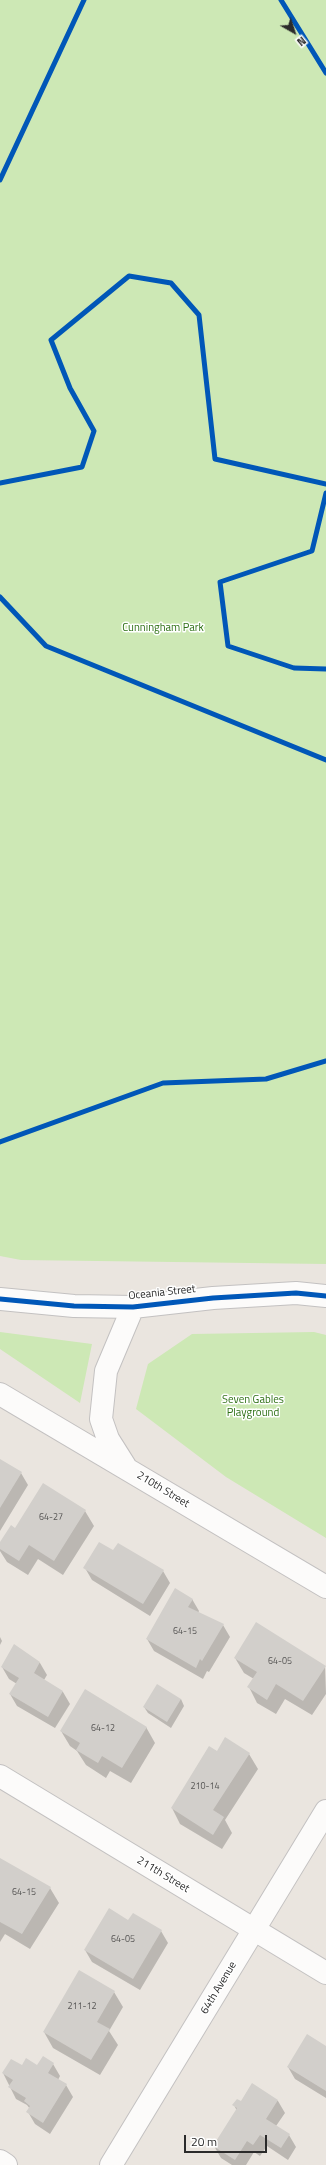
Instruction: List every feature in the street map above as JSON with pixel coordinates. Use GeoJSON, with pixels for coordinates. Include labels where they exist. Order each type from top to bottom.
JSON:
{"type":"FeatureCollection","features":[{"type":"Feature","properties":{"kind":"street","name":"Oceania Street"},"geometry":{"type":"LineString","coordinates":[[0,1300],[74,1306],[133,1307],[213,1298],[296,1293],[326,1296]]}},
{"type":"Feature","properties":{"kind":"street","name":"Oceania Street"},"geometry":{"type":"LineString","coordinates":[[125,1467],[108,1439],[101,1419],[106,1371],[133,1307]]}},
{"type":"Feature","properties":{"kind":"street","name":"210th Street"},"geometry":{"type":"LineString","coordinates":[[0,1394],[326,1587]]}},
{"type":"Feature","properties":{"kind":"street","name":"211th Street"},"geometry":{"type":"LineString","coordinates":[[0,1776],[326,1973]]}},
{"type":"Feature","properties":{"kind":"street","name":"64th Avenue"},"geometry":{"type":"LineString","coordinates":[[111,2165],[326,1811]]}},
{"type":"Feature","properties":{"kind":"street"},"geometry":{"type":"LineString","coordinates":[[0,2161],[6,2165]]}},
{"type":"Feature","properties":{"kind":"green space","name":"Cunningham Park"},"geometry":{"type":"Polygon","coordinates":[[[0,0],[326,0],[326,1264],[21,1260],[0,1256],[0,0]]]}},
{"type":"Feature","properties":{"kind":"green space"},"geometry":{"type":"Polygon","coordinates":[[[0,1332],[92,1344],[80,1403],[0,1349],[0,1332]]]}},
{"type":"Feature","properties":{"kind":"green space","name":"Seven Gables Playground"},"geometry":{"type":"Polygon","coordinates":[[[314,1332],[326,1335],[326,1538],[226,1477],[136,1409],[148,1364],[192,1334],[314,1332]]]}},
{"type":"Feature","properties":{"kind":"building"},"geometry":{"type":"Polygon","coordinates":[[[0,1459],[22,1472],[0,1508],[0,1459]]]}},
{"type":"Feature","properties":{"kind":"building"},"geometry":{"type":"Polygon","coordinates":[[[43,1483],[86,1510],[54,1561],[29,1545],[19,1561],[0,1549],[0,1542],[11,1525],[15,1528],[43,1483]]]}},
{"type":"Feature","properties":{"kind":"building"},"geometry":{"type":"Polygon","coordinates":[[[99,1542],[113,1550],[118,1543],[164,1570],[143,1604],[83,1568],[99,1542]]]}},
{"type":"Feature","properties":{"kind":"building"},"geometry":{"type":"Polygon","coordinates":[[[175,1588],[193,1599],[188,1607],[224,1624],[202,1661],[200,1659],[196,1668],[146,1639],[175,1588]]]}},
{"type":"Feature","properties":{"kind":"building"},"geometry":{"type":"Polygon","coordinates":[[[256,1622],[326,1666],[303,1701],[276,1684],[267,1700],[247,1687],[257,1672],[234,1658],[256,1622]]]}},
{"type":"Feature","properties":{"kind":"building"},"geometry":{"type":"Polygon","coordinates":[[[14,1644],[40,1662],[34,1673],[63,1691],[48,1717],[9,1694],[19,1678],[1,1667],[14,1644]]]}},
{"type":"Feature","properties":{"kind":"building"},"geometry":{"type":"Polygon","coordinates":[[[157,1684],[181,1699],[167,1722],[143,1707],[157,1684]]]}},
{"type":"Feature","properties":{"kind":"building"},"geometry":{"type":"Polygon","coordinates":[[[85,1689],[147,1727],[122,1768],[102,1756],[98,1763],[76,1750],[80,1743],[60,1731],[85,1689]]]}},
{"type":"Feature","properties":{"kind":"building"},"geometry":{"type":"Polygon","coordinates":[[[225,1737],[250,1753],[213,1810],[224,1817],[213,1835],[171,1808],[209,1746],[217,1751],[225,1737]]]}},
{"type":"Feature","properties":{"kind":"building"},"geometry":{"type":"Polygon","coordinates":[[[0,1858],[51,1887],[22,1934],[0,1922],[0,1858]]]}},
{"type":"Feature","properties":{"kind":"building"},"geometry":{"type":"Polygon","coordinates":[[[109,1908],[128,1920],[133,1913],[162,1930],[133,1979],[84,1950],[109,1908]]]}},
{"type":"Feature","properties":{"kind":"building"},"geometry":{"type":"Polygon","coordinates":[[[79,1970],[115,1991],[97,2022],[110,2029],[91,2060],[43,2032],[79,1970]]]}},
{"type":"Feature","properties":{"kind":"building"},"geometry":{"type":"Polygon","coordinates":[[[307,2034],[326,2046],[326,2091],[287,2067],[307,2034]]]}},
{"type":"Feature","properties":{"kind":"building"},"geometry":{"type":"Polygon","coordinates":[[[43,2056],[54,2063],[48,2073],[67,2084],[43,2123],[26,2112],[30,2106],[24,2101],[26,2098],[8,2087],[13,2080],[2,2073],[11,2059],[22,2065],[26,2058],[37,2065],[43,2056]]]}},
{"type":"Feature","properties":{"kind":"building"},"geometry":{"type":"Polygon","coordinates":[[[252,2083],[278,2100],[266,2119],[290,2134],[281,2148],[260,2135],[253,2145],[247,2141],[235,2160],[213,2146],[237,2108],[232,2105],[237,2099],[241,2101],[252,2083]]]}},
{"type":"Feature","properties":{"kind":"cycle path"},"geometry":{"type":"LineString","coordinates":[[0,180],[84,0]]}},
{"type":"Feature","properties":{"kind":"cycle path"},"geometry":{"type":"LineString","coordinates":[[281,0],[326,73]]}},
{"type":"Feature","properties":{"kind":"cycle path"},"geometry":{"type":"LineString","coordinates":[[0,483],[82,467],[94,431],[70,388],[51,340],[129,276],[171,283],[199,315],[215,459],[326,484]]}},
{"type":"Feature","properties":{"kind":"cycle path"},"geometry":{"type":"LineString","coordinates":[[326,493],[312,551],[220,582],[228,646],[294,668],[326,669]]}},
{"type":"Feature","properties":{"kind":"cycle path"},"geometry":{"type":"LineString","coordinates":[[0,597],[46,646],[326,760]]}},
{"type":"Feature","properties":{"kind":"cycle path"},"geometry":{"type":"LineString","coordinates":[[0,1142],[163,1083],[266,1079],[326,1061]]}},
{"type":"Feature","properties":{"kind":"cycle path"},"geometry":{"type":"LineString","coordinates":[[0,1299],[74,1306],[133,1307],[213,1298],[296,1293],[326,1296]]}}]}
